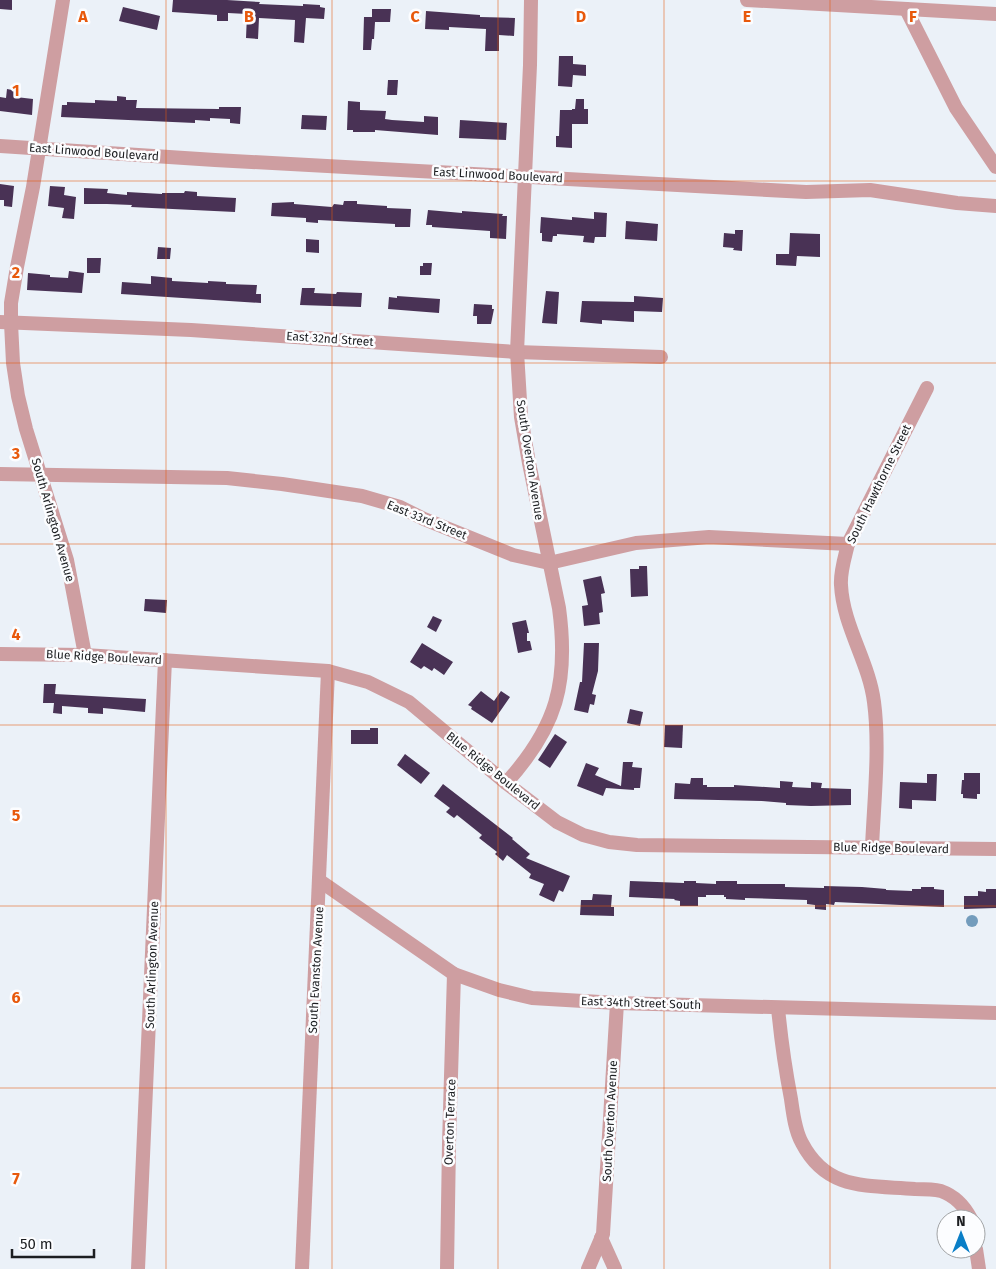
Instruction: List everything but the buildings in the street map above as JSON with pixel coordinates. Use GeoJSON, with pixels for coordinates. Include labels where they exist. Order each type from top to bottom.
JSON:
{"type":"FeatureCollection","features":[{"type":"Feature","properties":{"kind":"street","name":"South Arlington Avenue"},"geometry":{"type":"LineString","coordinates":[[63,0],[39,148],[6,323],[18,396],[26,429],[67,560],[85,655]]}},
{"type":"Feature","properties":{"kind":"street","name":"South Overton Avenue"},"geometry":{"type":"LineString","coordinates":[[506,783],[537,743],[551,717],[558,696],[563,662],[560,608],[549,563],[521,417],[517,352],[530,65],[531,0]]}},
{"type":"Feature","properties":{"kind":"street"},"geometry":{"type":"LineString","coordinates":[[747,0],[996,14]]}},
{"type":"Feature","properties":{"kind":"street"},"geometry":{"type":"LineString","coordinates":[[906,9],[956,108],[996,167]]}},
{"type":"Feature","properties":{"kind":"street","name":"East Linwood Boulevard"},"geometry":{"type":"LineString","coordinates":[[0,146],[215,160],[806,192],[870,190],[957,203],[996,206]]}},
{"type":"Feature","properties":{"kind":"street","name":"East 32nd Street"},"geometry":{"type":"LineString","coordinates":[[6,323],[191,330],[517,352],[661,357]]}},
{"type":"Feature","properties":{"kind":"street","name":"South Hawthorne Street"},"geometry":{"type":"LineString","coordinates":[[872,847],[876,728],[874,701],[867,670],[845,610],[840,584],[848,544],[927,388]]}},
{"type":"Feature","properties":{"kind":"street","name":"East 33rd Street"},"geometry":{"type":"LineString","coordinates":[[0,474],[226,478],[362,496],[400,507],[424,519],[513,555],[549,563],[636,543],[686,538],[709,537],[848,544]]}},
{"type":"Feature","properties":{"kind":"street","name":"Blue Ridge Boulevard"},"geometry":{"type":"LineString","coordinates":[[0,654],[85,655],[328,671],[368,682],[409,702],[506,783],[558,822],[583,834],[609,842],[996,849]]}},
{"type":"Feature","properties":{"kind":"street","name":"South Arlington Avenue"},"geometry":{"type":"LineString","coordinates":[[138,1269],[165,660]]}},
{"type":"Feature","properties":{"kind":"street","name":"South Evanston Avenue"},"geometry":{"type":"LineString","coordinates":[[302,1269],[328,671]]}},
{"type":"Feature","properties":{"kind":"street","name":"East 34th Street South"},"geometry":{"type":"LineString","coordinates":[[320,880],[454,974],[498,990],[532,998],[617,1003],[996,1014]]}},
{"type":"Feature","properties":{"kind":"street","name":"Overton Terrace"},"geometry":{"type":"LineString","coordinates":[[447,1269],[448,1144],[454,974]]}},
{"type":"Feature","properties":{"kind":"street","name":"South Overton Avenue"},"geometry":{"type":"LineString","coordinates":[[588,1269],[603,1234],[617,1003]]}},
{"type":"Feature","properties":{"kind":"street"},"geometry":{"type":"LineString","coordinates":[[778,1008],[783,1054],[793,1111],[801,1141],[813,1162],[832,1177],[850,1184],[941,1191],[956,1199],[965,1209]]}},
{"type":"Feature","properties":{"kind":"street"},"geometry":{"type":"LineString","coordinates":[[601,1238],[615,1269]]}},
{"type":"Feature","properties":{"kind":"water"},"geometry":{"type":"Polygon","coordinates":[[[972,915],[978,921],[972,927],[966,921],[972,915]]]}}]}
